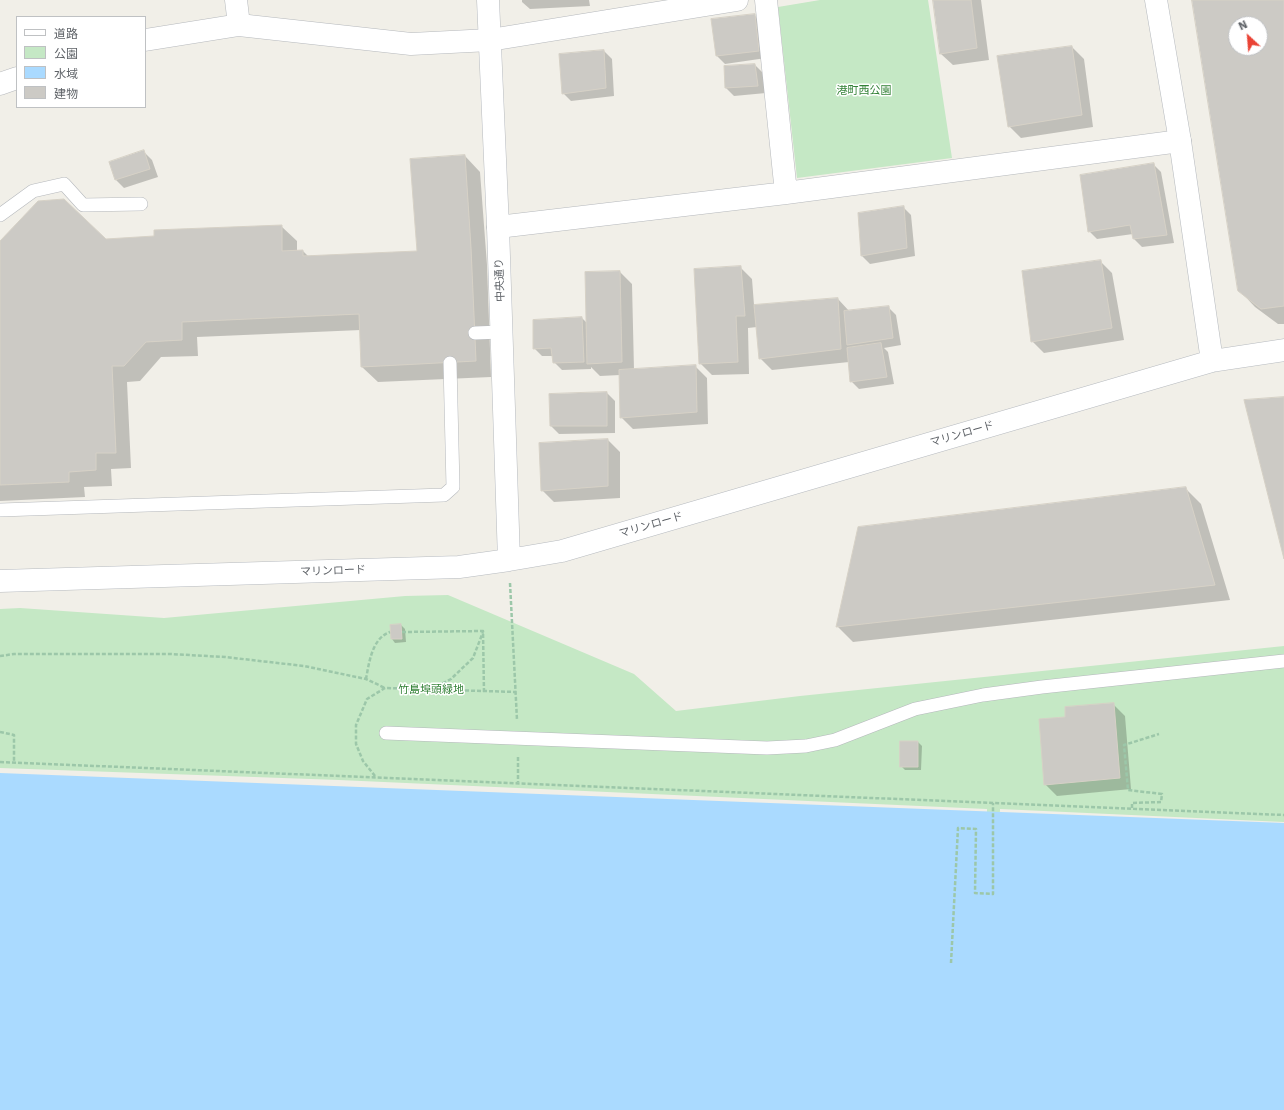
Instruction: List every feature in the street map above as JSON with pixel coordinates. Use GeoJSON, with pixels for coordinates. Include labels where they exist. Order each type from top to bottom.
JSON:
{"type":"FeatureCollection","features":[{"type":"Feature","properties":{"kind":"street"},"geometry":{"type":"LineString","coordinates":[[236,0],[239,25]]}},
{"type":"Feature","properties":{"kind":"street","name":"中央通り"},"geometry":{"type":"LineString","coordinates":[[488,0],[498,227],[509,560]]}},
{"type":"Feature","properties":{"kind":"street"},"geometry":{"type":"LineString","coordinates":[[146,40],[239,25],[411,44],[490,40],[737,0]]}},
{"type":"Feature","properties":{"kind":"street"},"geometry":{"type":"LineString","coordinates":[[766,0],[786,192]]}},
{"type":"Feature","properties":{"kind":"street"},"geometry":{"type":"LineString","coordinates":[[1156,0],[1180,141],[1212,361]]}},
{"type":"Feature","properties":{"kind":"street"},"geometry":{"type":"LineString","coordinates":[[0,84],[16,78]]}},
{"type":"Feature","properties":{"kind":"street"},"geometry":{"type":"LineString","coordinates":[[498,227],[786,192],[1180,141]]}},
{"type":"Feature","properties":{"kind":"street","name":"マリンロード"},"geometry":{"type":"LineString","coordinates":[[0,581],[459,567],[562,551],[1212,361],[1284,350]]}},
{"type":"Feature","properties":{"kind":"lane"},"geometry":{"type":"LineString","coordinates":[[0,215],[33,191],[64,184],[83,204],[141,204]]}},
{"type":"Feature","properties":{"kind":"lane"},"geometry":{"type":"LineString","coordinates":[[475,333],[501,332]]}},
{"type":"Feature","properties":{"kind":"lane"},"geometry":{"type":"LineString","coordinates":[[0,510],[444,495],[453,487],[450,363]]}},
{"type":"Feature","properties":{"kind":"lane"},"geometry":{"type":"LineString","coordinates":[[386,733],[767,748],[806,746],[835,740],[915,708],[983,695],[1049,686],[1284,661]]}},
{"type":"Feature","properties":{"kind":"path"},"geometry":{"type":"LineString","coordinates":[[509,560],[518,738],[518,782]]}},
{"type":"Feature","properties":{"kind":"path"},"geometry":{"type":"LineString","coordinates":[[483,631],[484,692]]}},
{"type":"Feature","properties":{"kind":"path"},"geometry":{"type":"LineString","coordinates":[[402,632],[483,631]]}},
{"type":"Feature","properties":{"kind":"path"},"geometry":{"type":"LineString","coordinates":[[432,689],[451,678],[474,658],[483,631]]}},
{"type":"Feature","properties":{"kind":"path"},"geometry":{"type":"LineString","coordinates":[[366,679],[371,654],[378,641],[390,632]]}},
{"type":"Feature","properties":{"kind":"path"},"geometry":{"type":"LineString","coordinates":[[0,656],[14,654],[171,654],[224,657],[304,666],[366,679],[386,688],[516,692]]}},
{"type":"Feature","properties":{"kind":"path"},"geometry":{"type":"LineString","coordinates":[[375,776],[363,761],[356,744],[356,725],[367,699],[386,688]]}},
{"type":"Feature","properties":{"kind":"path"},"geometry":{"type":"LineString","coordinates":[[0,732],[14,735],[14,762]]}},
{"type":"Feature","properties":{"kind":"path"},"geometry":{"type":"LineString","coordinates":[[1132,808],[1132,803],[1161,802],[1162,794],[1128,790],[1124,745],[1159,734]]}},
{"type":"Feature","properties":{"kind":"path"},"geometry":{"type":"LineString","coordinates":[[0,762],[375,776],[1284,815]]}},
{"type":"Feature","properties":{"kind":"path"},"geometry":{"type":"LineString","coordinates":[[951,963],[958,828],[976,829],[975,893],[993,894],[994,802]]}},
{"type":"Feature","properties":{"kind":"green space","name":"港町西公園"},"geometry":{"type":"Polygon","coordinates":[[[820,0],[928,0],[952,158],[797,178],[778,7],[820,0]]]}},
{"type":"Feature","properties":{"kind":"green space","name":"竹島埠頭緑地"},"geometry":{"type":"Polygon","coordinates":[[[448,595],[634,674],[676,711],[800,696],[1284,646],[1284,822],[1000,809],[999,865],[986,888],[987,809],[339,780],[0,768],[0,609],[20,608],[164,618],[405,596],[448,595]]]}},
{"type":"Feature","properties":{"kind":"water"},"geometry":{"type":"Polygon","coordinates":[[[0,773],[1284,823],[1284,1110],[0,1110],[0,773]]]}},
{"type":"Feature","properties":{"kind":"building"},"geometry":{"type":"Polygon","coordinates":[[[933,0],[971,0],[977,48],[940,54],[933,0]]]}},
{"type":"Feature","properties":{"kind":"building"},"geometry":{"type":"Polygon","coordinates":[[[1192,0],[1284,0],[1284,306],[1261,309],[1238,291],[1192,0]]]}},
{"type":"Feature","properties":{"kind":"building"},"geometry":{"type":"Polygon","coordinates":[[[755,14],[759,51],[716,56],[711,19],[755,14]]]}},
{"type":"Feature","properties":{"kind":"building"},"geometry":{"type":"Polygon","coordinates":[[[1072,46],[1082,115],[1008,127],[997,56],[1072,46]]]}},
{"type":"Feature","properties":{"kind":"building"},"geometry":{"type":"Polygon","coordinates":[[[604,50],[606,88],[562,94],[559,54],[604,50]]]}},
{"type":"Feature","properties":{"kind":"building"},"geometry":{"type":"Polygon","coordinates":[[[755,64],[758,86],[725,88],[724,66],[755,64]]]}},
{"type":"Feature","properties":{"kind":"building"},"geometry":{"type":"Polygon","coordinates":[[[144,150],[150,169],[115,180],[109,162],[144,150]]]}},
{"type":"Feature","properties":{"kind":"building"},"geometry":{"type":"Polygon","coordinates":[[[465,155],[476,361],[361,367],[359,314],[182,322],[182,340],[146,342],[124,366],[112,366],[116,453],[96,453],[96,470],[69,472],[69,482],[0,485],[0,241],[38,201],[64,199],[106,239],[154,236],[154,230],[282,225],[282,251],[303,250],[303,256],[417,251],[410,159],[465,155]]]}},
{"type":"Feature","properties":{"kind":"building"},"geometry":{"type":"Polygon","coordinates":[[[1154,163],[1167,235],[1133,239],[1130,225],[1088,232],[1080,175],[1154,163]]]}},
{"type":"Feature","properties":{"kind":"building"},"geometry":{"type":"Polygon","coordinates":[[[904,206],[907,248],[861,256],[858,213],[904,206]]]}},
{"type":"Feature","properties":{"kind":"building"},"geometry":{"type":"Polygon","coordinates":[[[1101,260],[1112,328],[1031,342],[1022,271],[1101,260]]]}},
{"type":"Feature","properties":{"kind":"building"},"geometry":{"type":"Polygon","coordinates":[[[741,266],[745,316],[736,316],[738,362],[699,364],[694,269],[741,266]]]}},
{"type":"Feature","properties":{"kind":"building"},"geometry":{"type":"Polygon","coordinates":[[[620,271],[622,362],[587,364],[585,272],[620,271]]]}},
{"type":"Feature","properties":{"kind":"building"},"geometry":{"type":"Polygon","coordinates":[[[838,298],[841,349],[759,359],[754,305],[838,298]]]}},
{"type":"Feature","properties":{"kind":"building"},"geometry":{"type":"Polygon","coordinates":[[[889,306],[893,338],[847,345],[844,311],[889,306]]]}},
{"type":"Feature","properties":{"kind":"building"},"geometry":{"type":"Polygon","coordinates":[[[582,317],[584,362],[553,363],[551,348],[533,349],[533,320],[582,317]]]}},
{"type":"Feature","properties":{"kind":"building"},"geometry":{"type":"Polygon","coordinates":[[[881,343],[887,377],[850,382],[847,348],[881,343]]]}},
{"type":"Feature","properties":{"kind":"building"},"geometry":{"type":"Polygon","coordinates":[[[696,365],[697,412],[620,418],[619,370],[696,365]]]}},
{"type":"Feature","properties":{"kind":"building"},"geometry":{"type":"Polygon","coordinates":[[[607,392],[607,426],[550,426],[549,394],[607,392]]]}},
{"type":"Feature","properties":{"kind":"building"},"geometry":{"type":"Polygon","coordinates":[[[1284,397],[1284,559],[1244,400],[1284,397]]]}},
{"type":"Feature","properties":{"kind":"building"},"geometry":{"type":"Polygon","coordinates":[[[608,439],[608,486],[541,491],[539,443],[608,439]]]}},
{"type":"Feature","properties":{"kind":"building"},"geometry":{"type":"Polygon","coordinates":[[[1186,487],[1215,585],[836,627],[858,527],[1186,487]]]}},
{"type":"Feature","properties":{"kind":"building"},"geometry":{"type":"Polygon","coordinates":[[[401,624],[402,639],[391,639],[390,625],[401,624]]]}},
{"type":"Feature","properties":{"kind":"building"},"geometry":{"type":"Polygon","coordinates":[[[1114,703],[1120,778],[1044,785],[1039,719],[1065,717],[1065,707],[1114,703]]]}},
{"type":"Feature","properties":{"kind":"building"},"geometry":{"type":"Polygon","coordinates":[[[900,741],[918,741],[918,767],[900,767],[900,741]]]}}]}
